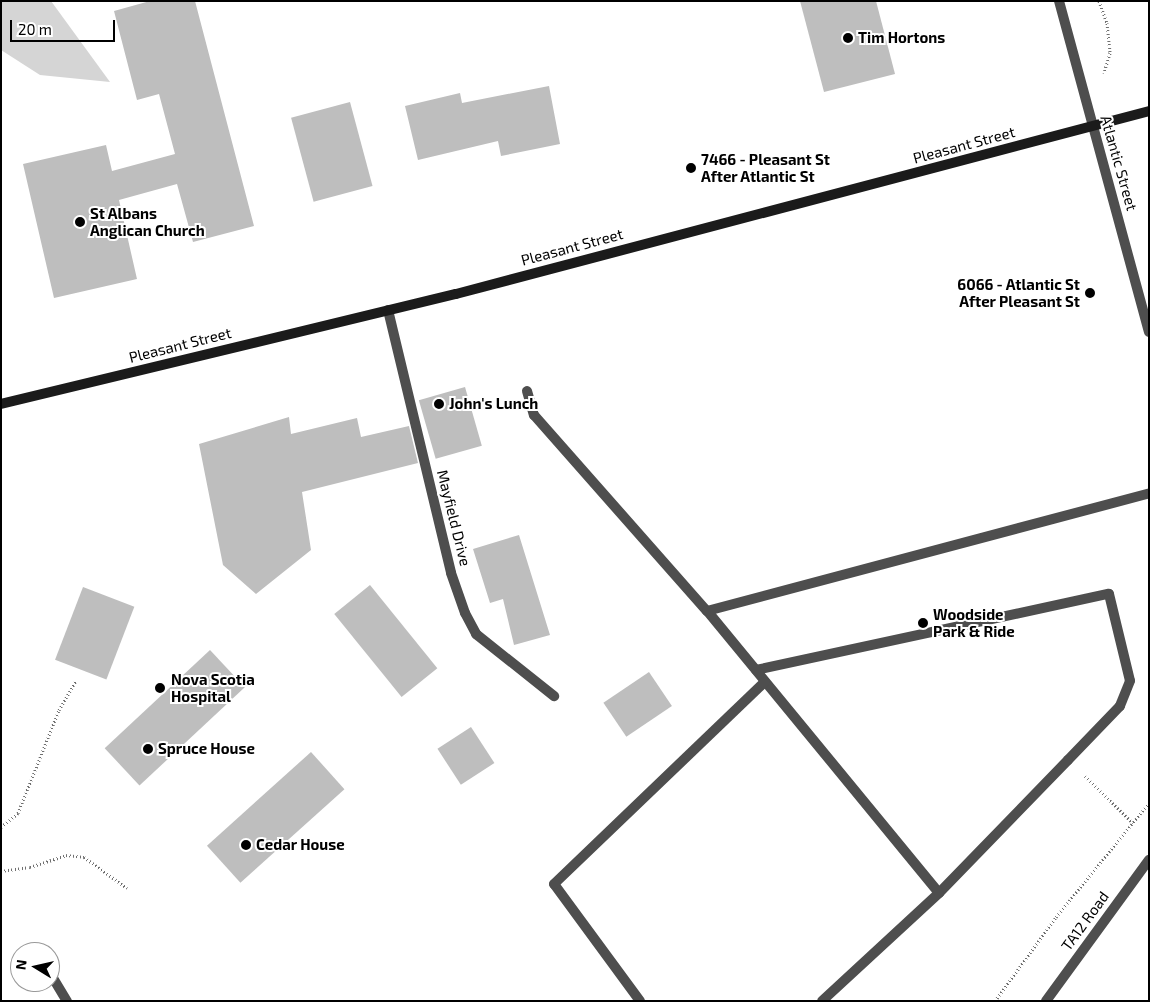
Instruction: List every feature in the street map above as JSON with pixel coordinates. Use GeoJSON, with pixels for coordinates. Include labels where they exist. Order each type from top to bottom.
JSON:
{"type":"FeatureCollection","features":[{"type":"Feature","properties":{"kind":"main road","name":"Pleasant Street"},"geometry":{"type":"LineString","coordinates":[[1,404],[456,294],[1149,110]]}},
{"type":"Feature","properties":{"kind":"street","name":"Atlantic Street"},"geometry":{"type":"LineString","coordinates":[[1058,1],[1149,332]]}},
{"type":"Feature","properties":{"kind":"street","name":"Mayfield Drive"},"geometry":{"type":"LineString","coordinates":[[388,310],[451,573],[464,613],[476,634],[554,696]]}},
{"type":"Feature","properties":{"kind":"street"},"geometry":{"type":"LineString","coordinates":[[527,391],[534,415],[707,611],[940,893]]}},
{"type":"Feature","properties":{"kind":"street"},"geometry":{"type":"LineString","coordinates":[[707,611],[1149,492]]}},
{"type":"Feature","properties":{"kind":"street"},"geometry":{"type":"LineString","coordinates":[[756,670],[1109,594],[1130,681],[1120,706],[940,893],[822,1001]]}},
{"type":"Feature","properties":{"kind":"street"},"geometry":{"type":"LineString","coordinates":[[640,1001],[554,884],[765,682]]}},
{"type":"Feature","properties":{"kind":"street","name":"TA12 Road"},"geometry":{"type":"LineString","coordinates":[[1046,1001],[1149,860]]}},
{"type":"Feature","properties":{"kind":"street"},"geometry":{"type":"LineString","coordinates":[[60,989],[67,1001]]}},
{"type":"Feature","properties":{"kind":"path"},"geometry":{"type":"LineString","coordinates":[[1099,1],[1107,23],[1110,53],[1102,81]]}},
{"type":"Feature","properties":{"kind":"path"},"geometry":{"type":"LineString","coordinates":[[1,827],[18,813],[59,710],[76,681]]}},
{"type":"Feature","properties":{"kind":"path"},"geometry":{"type":"LineString","coordinates":[[1068,760],[1133,823]]}},
{"type":"Feature","properties":{"kind":"path"},"geometry":{"type":"LineString","coordinates":[[995,1001],[1056,917],[1149,803]]}},
{"type":"Feature","properties":{"kind":"path"},"geometry":{"type":"LineString","coordinates":[[1,870],[30,867],[66,855],[84,857],[127,888]]}},
{"type":"Feature","properties":{"kind":"shaded area"},"geometry":{"type":"Polygon","coordinates":[[[1,1],[51,1],[110,82],[40,75],[1,50],[1,1]]]}},
{"type":"Feature","properties":{"kind":"building"},"geometry":{"type":"Polygon","coordinates":[[[150,1],[195,1],[254,226],[193,242],[177,184],[119,200],[137,279],[54,298],[23,164],[106,145],[112,171],[175,154],[159,94],[137,100],[114,11],[150,1]]]}},
{"type":"Feature","properties":{"kind":"building","name":"Tim Hortons"},"geometry":{"type":"Polygon","coordinates":[[[800,1],[876,1],[895,74],[824,92],[800,1]]]}},
{"type":"Feature","properties":{"kind":"building"},"geometry":{"type":"Polygon","coordinates":[[[549,86],[560,144],[501,156],[498,141],[418,160],[405,106],[460,93],[462,103],[549,86]]]}},
{"type":"Feature","properties":{"kind":"building"},"geometry":{"type":"Polygon","coordinates":[[[350,102],[373,186],[314,202],[291,118],[350,102]]]}},
{"type":"Feature","properties":{"kind":"building"},"geometry":{"type":"Polygon","coordinates":[[[465,387],[482,446],[436,459],[419,400],[465,387]]]}},
{"type":"Feature","properties":{"kind":"building"},"geometry":{"type":"Polygon","coordinates":[[[289,417],[291,434],[357,418],[361,437],[409,426],[418,463],[302,492],[311,550],[256,594],[223,565],[199,444],[289,417]]]}},
{"type":"Feature","properties":{"kind":"building"},"geometry":{"type":"Polygon","coordinates":[[[519,535],[550,635],[514,645],[503,599],[490,603],[473,549],[519,535]]]}},
{"type":"Feature","properties":{"kind":"building"},"geometry":{"type":"Polygon","coordinates":[[[370,585],[437,668],[402,697],[334,614],[370,585]]]}},
{"type":"Feature","properties":{"kind":"building"},"geometry":{"type":"Polygon","coordinates":[[[83,587],[134,607],[106,680],[55,660],[83,587]]]}},
{"type":"Feature","properties":{"kind":"building"},"geometry":{"type":"Polygon","coordinates":[[[210,650],[245,687],[139,786],[105,748],[210,650]]]}},
{"type":"Feature","properties":{"kind":"building"},"geometry":{"type":"Polygon","coordinates":[[[649,672],[672,706],[626,737],[603,703],[649,672]]]}},
{"type":"Feature","properties":{"kind":"building"},"geometry":{"type":"Polygon","coordinates":[[[471,727],[494,763],[461,785],[437,749],[471,727]]]}},
{"type":"Feature","properties":{"kind":"building"},"geometry":{"type":"Polygon","coordinates":[[[311,752],[344,789],[240,883],[207,846],[311,752]]]}},
{"type":"Feature","properties":{"kind":"place","name":"Tim Hortons"},"geometry":{"type":"Point","coordinates":[848,38]}},
{"type":"Feature","properties":{"kind":"place","name":"7466 - Pleasant St After Atlantic St"},"geometry":{"type":"Point","coordinates":[691,168]}},
{"type":"Feature","properties":{"kind":"place","name":"St Albans Anglican Church"},"geometry":{"type":"Point","coordinates":[80,222]}},
{"type":"Feature","properties":{"kind":"place","name":"6066 - Atlantic St After Pleasant St"},"geometry":{"type":"Point","coordinates":[1090,293]}},
{"type":"Feature","properties":{"kind":"place","name":"John's Lunch"},"geometry":{"type":"Point","coordinates":[439,404]}},
{"type":"Feature","properties":{"kind":"place","name":"Woodside Park & Ride"},"geometry":{"type":"Point","coordinates":[923,623]}},
{"type":"Feature","properties":{"kind":"place","name":"Nova Scotia Hospital"},"geometry":{"type":"Point","coordinates":[160,688]}},
{"type":"Feature","properties":{"kind":"place","name":"Spruce House"},"geometry":{"type":"Point","coordinates":[148,749]}},
{"type":"Feature","properties":{"kind":"place","name":"Cedar House"},"geometry":{"type":"Point","coordinates":[246,845]}}]}
